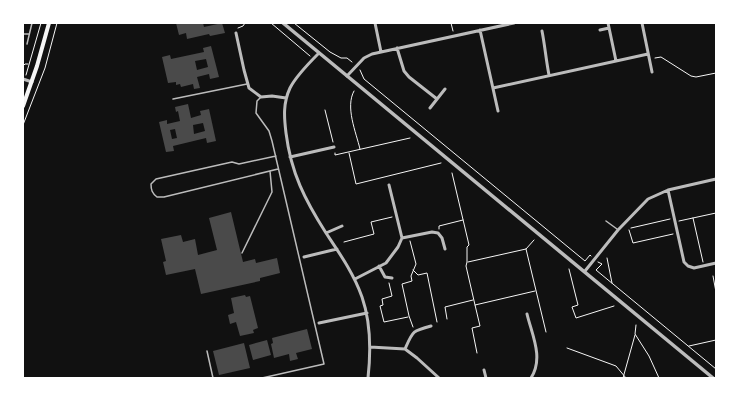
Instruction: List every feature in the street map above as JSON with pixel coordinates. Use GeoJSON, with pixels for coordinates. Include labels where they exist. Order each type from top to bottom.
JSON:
{"type":"FeatureCollection","features":[{"type":"Feature","properties":{"kind":"main road"},"geometry":{"type":"LineString","coordinates":[[23,106],[32,82],[49,23]]}},
{"type":"Feature","properties":{"kind":"street"},"geometry":{"type":"LineString","coordinates":[[283,23],[713,378]]}},
{"type":"Feature","properties":{"kind":"street"},"geometry":{"type":"LineString","coordinates":[[375,23],[381,52]]}},
{"type":"Feature","properties":{"kind":"street"},"geometry":{"type":"LineString","coordinates":[[347,76],[364,58],[381,52],[514,23]]}},
{"type":"Feature","properties":{"kind":"street"},"geometry":{"type":"LineString","coordinates":[[608,23],[616,61]]}},
{"type":"Feature","properties":{"kind":"street"},"geometry":{"type":"LineString","coordinates":[[642,23],[652,72]]}},
{"type":"Feature","properties":{"kind":"street"},"geometry":{"type":"LineString","coordinates":[[600,30],[609,28]]}},
{"type":"Feature","properties":{"kind":"street"},"geometry":{"type":"LineString","coordinates":[[480,30],[498,111]]}},
{"type":"Feature","properties":{"kind":"street"},"geometry":{"type":"LineString","coordinates":[[542,31],[549,75]]}},
{"type":"Feature","properties":{"kind":"street"},"geometry":{"type":"LineString","coordinates":[[236,33],[248,88],[261,97],[272,96],[286,98]]}},
{"type":"Feature","properties":{"kind":"street"},"geometry":{"type":"LineString","coordinates":[[397,48],[404,72],[437,99]]}},
{"type":"Feature","properties":{"kind":"street"},"geometry":{"type":"LineString","coordinates":[[319,53],[291,86],[286,98],[284,117],[290,157],[295,176],[303,195],[355,279],[370,326],[368,378]]}},
{"type":"Feature","properties":{"kind":"street"},"geometry":{"type":"LineString","coordinates":[[493,88],[616,61],[649,56]]}},
{"type":"Feature","properties":{"kind":"street"},"geometry":{"type":"LineString","coordinates":[[24,79],[32,82]]}},
{"type":"Feature","properties":{"kind":"street"},"geometry":{"type":"LineString","coordinates":[[430,108],[445,89]]}},
{"type":"Feature","properties":{"kind":"street"},"geometry":{"type":"LineString","coordinates":[[290,157],[334,147]]}},
{"type":"Feature","properties":{"kind":"street"},"geometry":{"type":"LineString","coordinates":[[585,272],[618,230],[648,199],[668,190],[716,179]]}},
{"type":"Feature","properties":{"kind":"street"},"geometry":{"type":"LineString","coordinates":[[355,279],[386,263],[393,255],[402,238],[389,185]]}},
{"type":"Feature","properties":{"kind":"street"},"geometry":{"type":"LineString","coordinates":[[668,190],[684,262],[688,266],[694,268],[716,263]]}},
{"type":"Feature","properties":{"kind":"street"},"geometry":{"type":"LineString","coordinates":[[326,233],[342,226]]}},
{"type":"Feature","properties":{"kind":"street"},"geometry":{"type":"LineString","coordinates":[[402,238],[432,232],[438,233],[442,238],[445,249]]}},
{"type":"Feature","properties":{"kind":"street"},"geometry":{"type":"LineString","coordinates":[[304,257],[337,249]]}},
{"type":"Feature","properties":{"kind":"street"},"geometry":{"type":"LineString","coordinates":[[379,266],[385,277],[392,278]]}},
{"type":"Feature","properties":{"kind":"street"},"geometry":{"type":"LineString","coordinates":[[320,323],[367,313]]}},
{"type":"Feature","properties":{"kind":"street"},"geometry":{"type":"LineString","coordinates":[[527,314],[538,358],[535,372],[530,378]]}},
{"type":"Feature","properties":{"kind":"street"},"geometry":{"type":"LineString","coordinates":[[405,348],[413,333],[431,326]]}},
{"type":"Feature","properties":{"kind":"street"},"geometry":{"type":"LineString","coordinates":[[535,345],[540,344]]}},
{"type":"Feature","properties":{"kind":"street"},"geometry":{"type":"LineString","coordinates":[[370,347],[405,348],[439,378]]}},
{"type":"Feature","properties":{"kind":"street"},"geometry":{"type":"LineString","coordinates":[[484,370],[486,378]]}},
{"type":"Feature","properties":{"kind":"lane"},"geometry":{"type":"LineString","coordinates":[[27,44],[32,23]]}},
{"type":"Feature","properties":{"kind":"lane"},"geometry":{"type":"LineString","coordinates":[[23,34],[29,34]]}},
{"type":"Feature","properties":{"kind":"lane"},"geometry":{"type":"LineString","coordinates":[[173,100],[247,84]]}},
{"type":"Feature","properties":{"kind":"lane"},"geometry":{"type":"LineString","coordinates":[[261,97],[257,101],[256,113],[269,131],[276,156],[324,364],[262,378]]}},
{"type":"Feature","properties":{"kind":"lane"},"geometry":{"type":"LineString","coordinates":[[276,156],[239,164],[232,162],[156,179],[151,184],[151,189],[153,194],[157,197],[164,197],[279,169]]}},
{"type":"Feature","properties":{"kind":"lane"},"geometry":{"type":"LineString","coordinates":[[242,252],[272,192],[270,171]]}},
{"type":"Feature","properties":{"kind":"lane"},"geometry":{"type":"LineString","coordinates":[[606,221],[618,230]]}},
{"type":"Feature","properties":{"kind":"lane"},"geometry":{"type":"LineString","coordinates":[[207,352],[213,378]]}},
{"type":"Feature","properties":{"kind":"path"},"geometry":{"type":"LineString","coordinates":[[24,79],[41,23]]}},
{"type":"Feature","properties":{"kind":"path"},"geometry":{"type":"LineString","coordinates":[[23,125],[45,68],[57,23]]}},
{"type":"Feature","properties":{"kind":"path"},"geometry":{"type":"LineString","coordinates":[[237,28],[243,26],[245,23]]}},
{"type":"Feature","properties":{"kind":"path"},"geometry":{"type":"LineString","coordinates":[[271,23],[307,54]]}},
{"type":"Feature","properties":{"kind":"path"},"geometry":{"type":"LineString","coordinates":[[294,23],[330,52],[341,58],[347,58]]}},
{"type":"Feature","properties":{"kind":"path"},"geometry":{"type":"LineString","coordinates":[[451,23],[453,31]]}},
{"type":"Feature","properties":{"kind":"path"},"geometry":{"type":"LineString","coordinates":[[649,56],[661,57],[691,76],[696,77],[716,73]]}},
{"type":"Feature","properties":{"kind":"path"},"geometry":{"type":"LineString","coordinates":[[23,66],[25,64],[29,65]]}},
{"type":"Feature","properties":{"kind":"path"},"geometry":{"type":"LineString","coordinates":[[361,70],[364,79],[585,261],[590,255]]}},
{"type":"Feature","properties":{"kind":"path"},"geometry":{"type":"LineString","coordinates":[[354,91],[352,95],[351,109],[360,149]]}},
{"type":"Feature","properties":{"kind":"path"},"geometry":{"type":"LineString","coordinates":[[325,110],[335,155],[410,138]]}},
{"type":"Feature","properties":{"kind":"path"},"geometry":{"type":"LineString","coordinates":[[349,152],[356,184],[441,163]]}},
{"type":"Feature","properties":{"kind":"path"},"geometry":{"type":"LineString","coordinates":[[452,173],[469,245],[467,247],[466,266],[480,326],[472,328],[477,353]]}},
{"type":"Feature","properties":{"kind":"path"},"geometry":{"type":"LineString","coordinates":[[679,221],[716,213]]}},
{"type":"Feature","properties":{"kind":"path"},"geometry":{"type":"LineString","coordinates":[[344,242],[374,234],[371,222],[397,216]]}},
{"type":"Feature","properties":{"kind":"path"},"geometry":{"type":"LineString","coordinates":[[693,218],[703,262]]}},
{"type":"Feature","properties":{"kind":"path"},"geometry":{"type":"LineString","coordinates":[[438,233],[439,226],[463,219]]}},
{"type":"Feature","properties":{"kind":"path"},"geometry":{"type":"LineString","coordinates":[[631,228],[670,219]]}},
{"type":"Feature","properties":{"kind":"path"},"geometry":{"type":"LineString","coordinates":[[629,230],[633,243],[673,234]]}},
{"type":"Feature","properties":{"kind":"path"},"geometry":{"type":"LineString","coordinates":[[409,237],[416,264],[411,276],[412,281],[402,284],[409,316],[416,331]]}},
{"type":"Feature","properties":{"kind":"path"},"geometry":{"type":"LineString","coordinates":[[467,262],[526,249],[534,240]]}},
{"type":"Feature","properties":{"kind":"path"},"geometry":{"type":"LineString","coordinates":[[526,249],[546,332]]}},
{"type":"Feature","properties":{"kind":"path"},"geometry":{"type":"LineString","coordinates":[[607,258],[612,284]]}},
{"type":"Feature","properties":{"kind":"path"},"geometry":{"type":"LineString","coordinates":[[602,264],[596,270],[716,369]]}},
{"type":"Feature","properties":{"kind":"path"},"geometry":{"type":"LineString","coordinates":[[413,270],[418,275],[427,273],[437,322]]}},
{"type":"Feature","properties":{"kind":"path"},"geometry":{"type":"LineString","coordinates":[[569,270],[578,305],[572,307],[576,318],[614,306]]}},
{"type":"Feature","properties":{"kind":"path"},"geometry":{"type":"LineString","coordinates":[[713,276],[716,292]]}},
{"type":"Feature","properties":{"kind":"path"},"geometry":{"type":"LineString","coordinates":[[388,277],[392,296],[382,299],[383,305],[380,306],[384,322],[409,316]]}},
{"type":"Feature","properties":{"kind":"path"},"geometry":{"type":"LineString","coordinates":[[475,305],[535,291]]}},
{"type":"Feature","properties":{"kind":"path"},"geometry":{"type":"LineString","coordinates":[[447,319],[445,307],[474,300]]}},
{"type":"Feature","properties":{"kind":"path"},"geometry":{"type":"LineString","coordinates":[[623,378],[636,325]]}},
{"type":"Feature","properties":{"kind":"path"},"geometry":{"type":"LineString","coordinates":[[635,334],[649,356],[659,378]]}},
{"type":"Feature","properties":{"kind":"path"},"geometry":{"type":"LineString","coordinates":[[688,346],[716,340]]}},
{"type":"Feature","properties":{"kind":"path"},"geometry":{"type":"LineString","coordinates":[[567,348],[616,366],[626,378]]}},
{"type":"Feature","properties":{"kind":"building"},"geometry":{"type":"Polygon","coordinates":[[[176,23],[203,23],[204,27],[222,23],[225,33],[210,36],[209,34],[187,39],[186,33],[179,35],[176,23]]]}},
{"type":"Feature","properties":{"kind":"building"},"geometry":{"type":"Polygon","coordinates":[[[211,46],[219,77],[210,79],[209,74],[197,77],[200,88],[194,89],[193,84],[181,87],[180,84],[176,85],[176,82],[168,83],[162,57],[170,55],[171,59],[204,52],[203,48],[211,46]],[[206,59],[195,61],[197,70],[208,67],[206,59]]]}},
{"type":"Feature","properties":{"kind":"building"},"geometry":{"type":"Polygon","coordinates":[[[188,104],[191,118],[201,115],[200,111],[209,109],[216,141],[207,143],[206,138],[173,146],[174,151],[166,152],[159,122],[167,120],[167,124],[180,121],[178,111],[176,112],[175,107],[188,104]],[[203,123],[193,125],[194,134],[205,131],[203,123]],[[175,129],[170,130],[172,139],[177,138],[175,129]]]}},
{"type":"Feature","properties":{"kind":"building"},"geometry":{"type":"Polygon","coordinates":[[[231,212],[243,262],[255,259],[256,263],[277,258],[280,273],[260,278],[260,281],[201,294],[195,269],[166,275],[163,262],[166,261],[161,239],[181,235],[183,242],[195,239],[198,255],[217,250],[209,218],[231,212]]]}},
{"type":"Feature","properties":{"kind":"building"},"geometry":{"type":"Polygon","coordinates":[[[245,295],[246,297],[250,296],[258,328],[253,330],[254,333],[240,336],[236,322],[230,324],[228,315],[234,313],[231,298],[245,295]]]}},
{"type":"Feature","properties":{"kind":"building"},"geometry":{"type":"Polygon","coordinates":[[[307,329],[312,349],[296,353],[298,359],[290,361],[289,354],[274,358],[271,344],[273,343],[272,338],[307,329]]]}},
{"type":"Feature","properties":{"kind":"building"},"geometry":{"type":"Polygon","coordinates":[[[267,340],[271,355],[253,360],[249,345],[267,340]]]}},
{"type":"Feature","properties":{"kind":"building"},"geometry":{"type":"Polygon","coordinates":[[[244,343],[250,368],[219,375],[213,351],[244,343]]]}}]}
